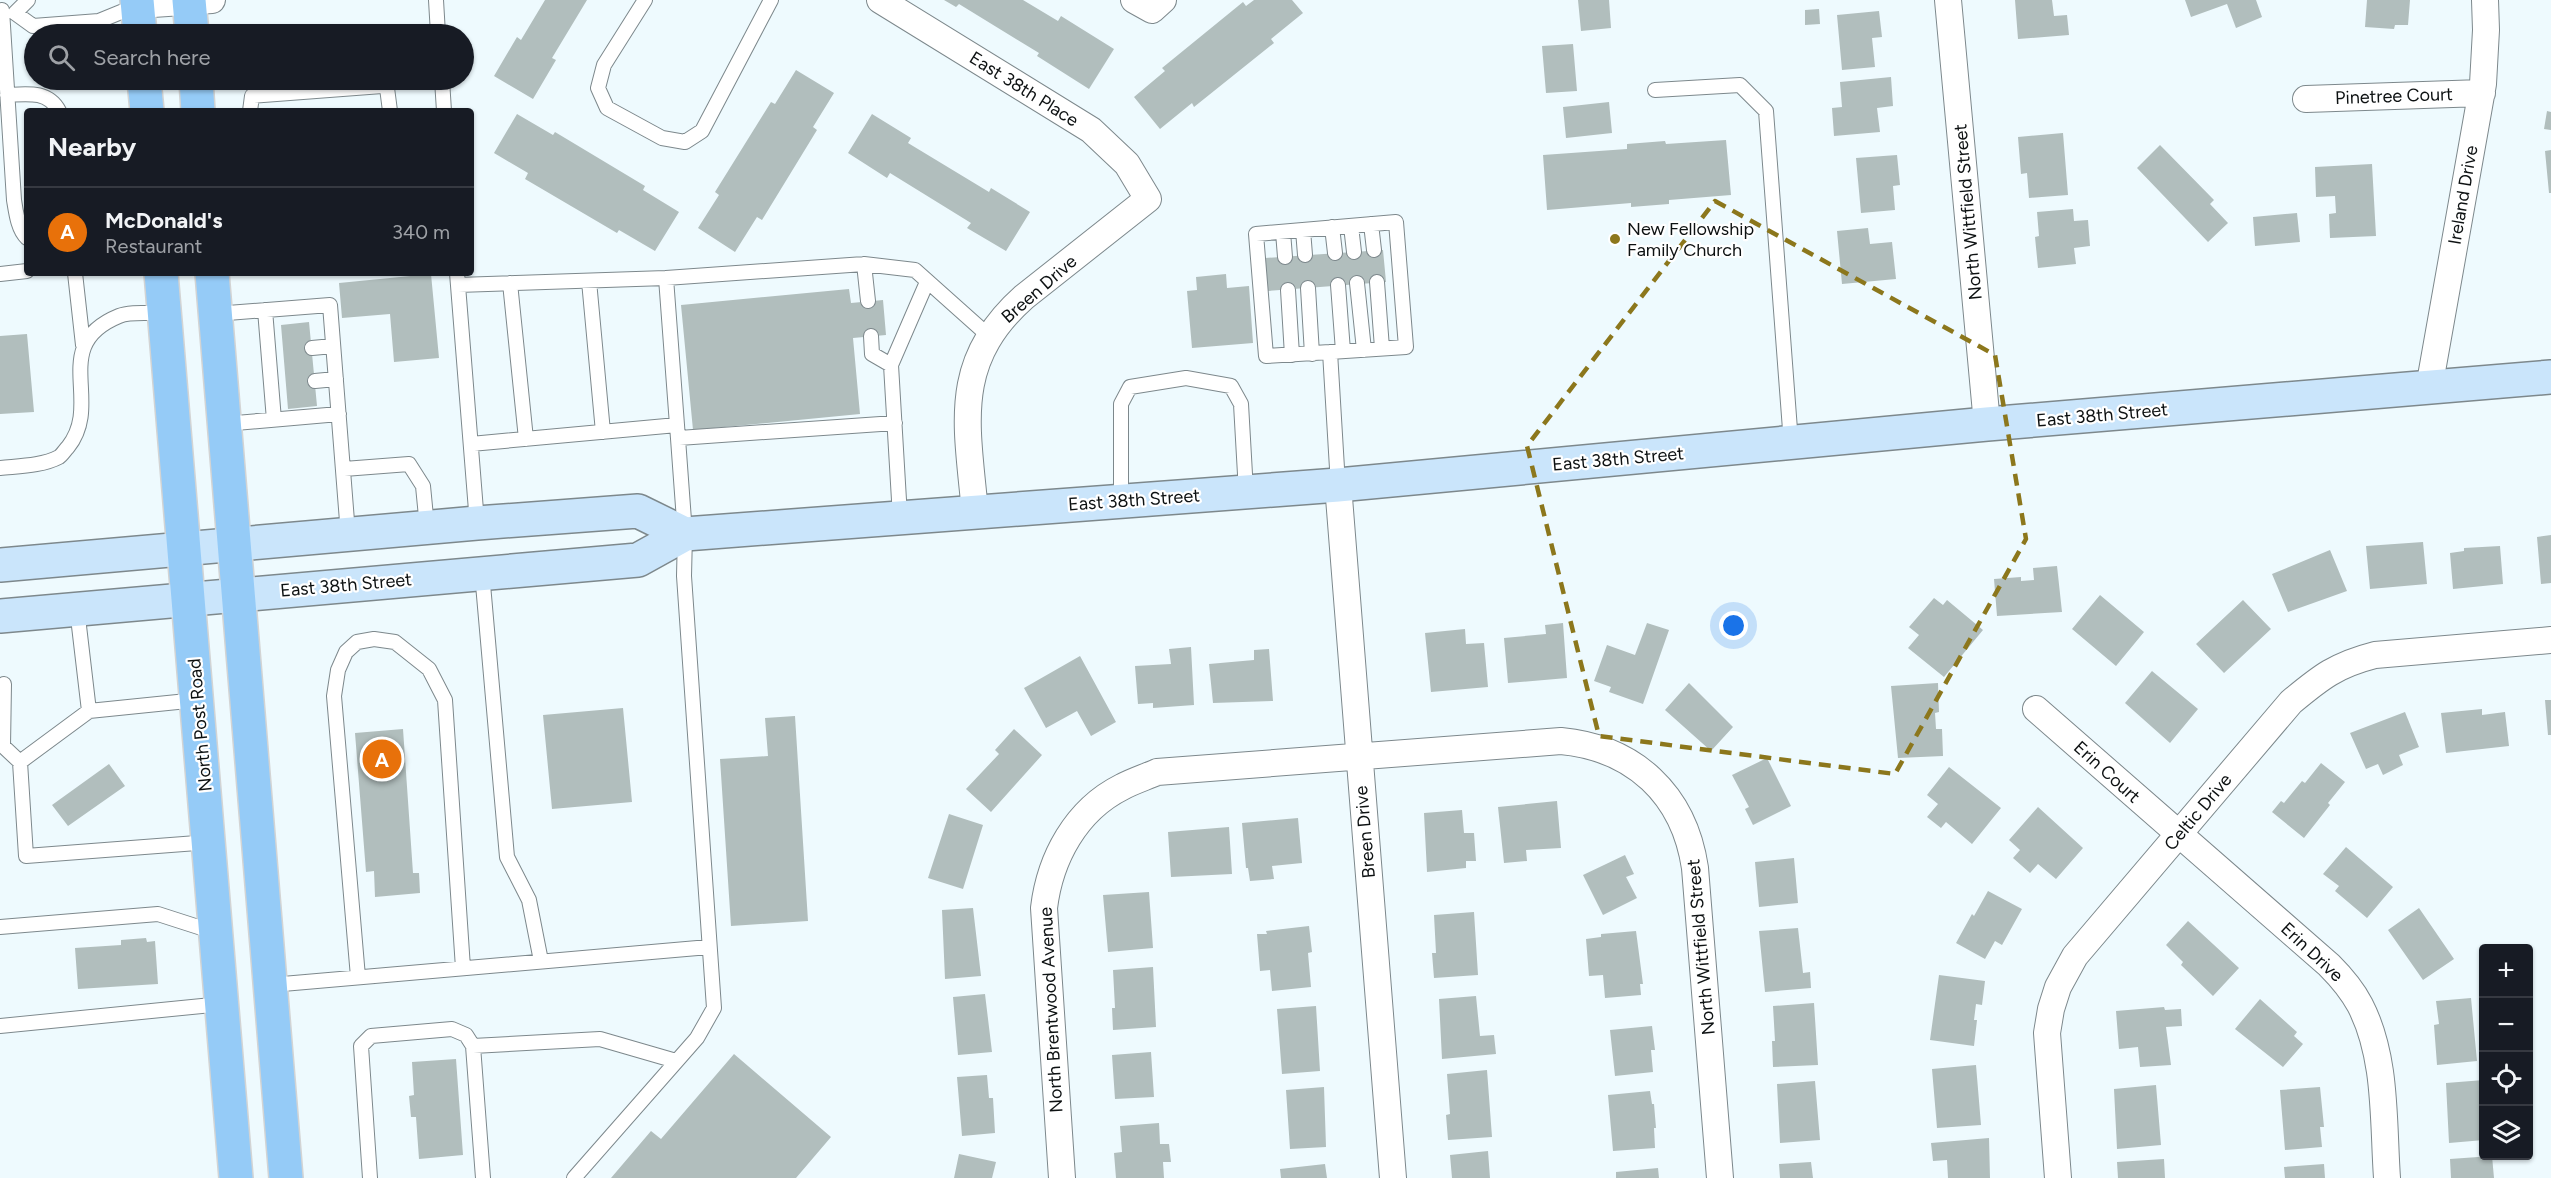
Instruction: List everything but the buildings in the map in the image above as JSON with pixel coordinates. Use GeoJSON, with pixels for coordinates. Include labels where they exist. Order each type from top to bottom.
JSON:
{"type":"FeatureCollection","features":[{"type":"Feature","properties":{"kind":"main road"},"geometry":{"type":"LineString","coordinates":[[194,24],[197,1]]}},
{"type":"Feature","properties":{"kind":"main road"},"geometry":{"type":"LineString","coordinates":[[145,90],[147,108]]}},
{"type":"Feature","properties":{"kind":"main road"},"geometry":{"type":"LineString","coordinates":[[197,90],[198,108]]}},
{"type":"Feature","properties":{"kind":"main road","name":"North Post Road"},"geometry":{"type":"LineString","coordinates":[[161,276],[210,842],[236,1178]]}},
{"type":"Feature","properties":{"kind":"main road"},"geometry":{"type":"LineString","coordinates":[[212,276],[286,1178]]}},
{"type":"Feature","properties":{"kind":"main road","name":"East 38th Street"},"geometry":{"type":"LineString","coordinates":[[0,616],[638,560],[685,534],[1338,485],[1987,424],[2551,377]]}},
{"type":"Feature","properties":{"kind":"main road"},"geometry":{"type":"LineString","coordinates":[[0,565],[427,527],[638,511],[685,534]]}},
{"type":"Feature","properties":{"kind":"street","name":"East 38th Place"},"geometry":{"type":"LineString","coordinates":[[880,0],[1091,130],[1121,156],[1144,189],[1148,199]]}},
{"type":"Feature","properties":{"kind":"street"},"geometry":{"type":"LineString","coordinates":[[1134,0],[1152,10],[1163,0]]}},
{"type":"Feature","properties":{"kind":"street","name":"North Wittfield Street"},"geometry":{"type":"LineString","coordinates":[[1948,0],[1987,424]]}},
{"type":"Feature","properties":{"kind":"street","name":"Ireland Drive"},"geometry":{"type":"LineString","coordinates":[[2429,388],[2482,93],[2486,30],[2485,0]]}},
{"type":"Feature","properties":{"kind":"street"},"geometry":{"type":"LineString","coordinates":[[134,10],[197,1]]}},
{"type":"Feature","properties":{"kind":"street","name":"Pinetree Court"},"geometry":{"type":"LineString","coordinates":[[2306,99],[2482,93]]}},
{"type":"Feature","properties":{"kind":"street","name":"Breen Drive"},"geometry":{"type":"LineString","coordinates":[[975,512],[967,404],[974,368],[990,337],[1006,314],[1024,297],[1148,199]]}},
{"type":"Feature","properties":{"kind":"street","name":"Breen Drive"},"geometry":{"type":"LineString","coordinates":[[1338,485],[1393,1178]]}},
{"type":"Feature","properties":{"kind":"street","name":"Celtic Drive"},"geometry":{"type":"LineString","coordinates":[[2058,1178],[2048,1039],[2051,1009],[2058,987],[2075,956],[2291,702],[2325,674],[2354,660],[2386,652],[2551,640]]}},
{"type":"Feature","properties":{"kind":"street","name":"Erin Court"},"geometry":{"type":"LineString","coordinates":[[2036,709],[2179,835]]}},
{"type":"Feature","properties":{"kind":"street","name":"North Wittfield Street"},"geometry":{"type":"LineString","coordinates":[[1359,757],[1548,741],[1586,743],[1632,763],[1642,770],[1668,799],[1686,832],[1695,868],[1720,1178]]}},
{"type":"Feature","properties":{"kind":"street","name":"North Brentwood Avenue"},"geometry":{"type":"LineString","coordinates":[[1062,1178],[1044,908],[1051,871],[1071,833],[1083,817],[1101,800],[1122,787],[1157,772],[1359,757]]}},
{"type":"Feature","properties":{"kind":"street","name":"Erin Drive"},"geometry":{"type":"LineString","coordinates":[[2179,835],[2329,964],[2359,1003],[2369,1026],[2379,1062],[2387,1178]]}},
{"type":"Feature","properties":{"kind":"lane"},"geometry":{"type":"LineString","coordinates":[[6,11],[28,0]]}},
{"type":"Feature","properties":{"kind":"lane"},"geometry":{"type":"LineString","coordinates":[[436,0],[437,24]]}},
{"type":"Feature","properties":{"kind":"lane"},"geometry":{"type":"LineString","coordinates":[[645,0],[604,65],[598,88],[607,108],[662,138],[685,142],[702,130],[771,0]]}},
{"type":"Feature","properties":{"kind":"lane"},"geometry":{"type":"LineString","coordinates":[[59,24],[99,21],[134,10]]}},
{"type":"Feature","properties":{"kind":"lane"},"geometry":{"type":"LineString","coordinates":[[6,11],[29,24]]}},
{"type":"Feature","properties":{"kind":"lane"},"geometry":{"type":"LineString","coordinates":[[6,11],[7,95],[14,200],[24,236]]}},
{"type":"Feature","properties":{"kind":"lane"},"geometry":{"type":"LineString","coordinates":[[1655,90],[1740,85],[1766,111],[1791,443]]}},
{"type":"Feature","properties":{"kind":"lane"},"geometry":{"type":"LineString","coordinates":[[250,108],[252,96],[330,90]]}},
{"type":"Feature","properties":{"kind":"lane"},"geometry":{"type":"LineString","coordinates":[[387,90],[390,108]]}},
{"type":"Feature","properties":{"kind":"lane"},"geometry":{"type":"LineString","coordinates":[[443,90],[444,108]]}},
{"type":"Feature","properties":{"kind":"lane"},"geometry":{"type":"LineString","coordinates":[[7,95],[39,94],[51,100],[57,108]]}},
{"type":"Feature","properties":{"kind":"lane"},"geometry":{"type":"LineString","coordinates":[[1396,222],[1406,346],[1266,356],[1256,234],[1351,226],[1396,222]]}},
{"type":"Feature","properties":{"kind":"lane"},"geometry":{"type":"LineString","coordinates":[[1371,224],[1374,250]]}},
{"type":"Feature","properties":{"kind":"lane"},"geometry":{"type":"LineString","coordinates":[[1351,226],[1354,252]]}},
{"type":"Feature","properties":{"kind":"lane"},"geometry":{"type":"LineString","coordinates":[[1332,227],[1335,253]]}},
{"type":"Feature","properties":{"kind":"lane"},"geometry":{"type":"LineString","coordinates":[[1303,230],[1305,255]]}},
{"type":"Feature","properties":{"kind":"lane"},"geometry":{"type":"LineString","coordinates":[[1283,232],[1285,256]]}},
{"type":"Feature","properties":{"kind":"lane"},"geometry":{"type":"LineString","coordinates":[[477,523],[458,279],[510,284],[666,278],[864,264],[915,270],[990,337]]}},
{"type":"Feature","properties":{"kind":"lane"},"geometry":{"type":"LineString","coordinates":[[864,264],[868,301]]}},
{"type":"Feature","properties":{"kind":"lane"},"geometry":{"type":"LineString","coordinates":[[0,274],[24,271]]}},
{"type":"Feature","properties":{"kind":"lane"},"geometry":{"type":"LineString","coordinates":[[0,468],[27,465],[60,457],[76,437],[82,407],[79,364],[83,345],[75,276]]}},
{"type":"Feature","properties":{"kind":"lane"},"geometry":{"type":"LineString","coordinates":[[574,1178],[697,1038],[714,1008],[684,576],[685,534],[666,278]]}},
{"type":"Feature","properties":{"kind":"lane"},"geometry":{"type":"LineString","coordinates":[[589,281],[603,432]]}},
{"type":"Feature","properties":{"kind":"lane"},"geometry":{"type":"LineString","coordinates":[[900,518],[891,365],[927,282]]}},
{"type":"Feature","properties":{"kind":"lane"},"geometry":{"type":"LineString","coordinates":[[1377,282],[1382,348]]}},
{"type":"Feature","properties":{"kind":"lane"},"geometry":{"type":"LineString","coordinates":[[1357,283],[1364,350]]}},
{"type":"Feature","properties":{"kind":"lane"},"geometry":{"type":"LineString","coordinates":[[510,284],[526,439]]}},
{"type":"Feature","properties":{"kind":"lane"},"geometry":{"type":"LineString","coordinates":[[1338,285],[1336,352],[1338,485]]}},
{"type":"Feature","properties":{"kind":"lane"},"geometry":{"type":"LineString","coordinates":[[1308,288],[1312,354]]}},
{"type":"Feature","properties":{"kind":"lane"},"geometry":{"type":"LineString","coordinates":[[1288,290],[1292,354]]}},
{"type":"Feature","properties":{"kind":"lane"},"geometry":{"type":"LineString","coordinates":[[215,314],[330,304],[348,534]]}},
{"type":"Feature","properties":{"kind":"lane"},"geometry":{"type":"LineString","coordinates":[[265,310],[274,420]]}},
{"type":"Feature","properties":{"kind":"lane"},"geometry":{"type":"LineString","coordinates":[[83,345],[95,331],[120,315],[165,313]]}},
{"type":"Feature","properties":{"kind":"lane"},"geometry":{"type":"LineString","coordinates":[[871,336],[872,354],[891,365]]}},
{"type":"Feature","properties":{"kind":"lane"},"geometry":{"type":"LineString","coordinates":[[312,348],[333,346]]}},
{"type":"Feature","properties":{"kind":"lane"},"geometry":{"type":"LineString","coordinates":[[268,352],[283,351]]}},
{"type":"Feature","properties":{"kind":"lane"},"geometry":{"type":"LineString","coordinates":[[1121,501],[1121,404],[1130,387],[1186,378],[1231,386],[1241,404],[1246,492]]}},
{"type":"Feature","properties":{"kind":"lane"},"geometry":{"type":"LineString","coordinates":[[315,381],[336,379]]}},
{"type":"Feature","properties":{"kind":"lane"},"geometry":{"type":"LineString","coordinates":[[271,384],[286,383]]}},
{"type":"Feature","properties":{"kind":"lane"},"geometry":{"type":"LineString","coordinates":[[224,424],[339,414]]}},
{"type":"Feature","properties":{"kind":"lane"},"geometry":{"type":"LineString","coordinates":[[471,444],[603,432],[678,432],[895,423]]}},
{"type":"Feature","properties":{"kind":"lane"},"geometry":{"type":"LineString","coordinates":[[344,470],[409,464],[423,486],[427,527]]}},
{"type":"Feature","properties":{"kind":"lane"},"geometry":{"type":"LineString","coordinates":[[482,573],[507,857],[529,900],[541,961]]}},
{"type":"Feature","properties":{"kind":"lane"},"geometry":{"type":"LineString","coordinates":[[77,609],[89,711]]}},
{"type":"Feature","properties":{"kind":"lane"},"geometry":{"type":"LineString","coordinates":[[358,977],[334,696],[338,670],[346,652],[357,642],[374,639],[394,642],[429,669],[445,700],[463,968]]}},
{"type":"Feature","properties":{"kind":"lane"},"geometry":{"type":"LineString","coordinates":[[4,684],[3,746],[20,762],[27,856],[210,842]]}},
{"type":"Feature","properties":{"kind":"lane"},"geometry":{"type":"LineString","coordinates":[[20,762],[89,711],[198,699]]}},
{"type":"Feature","properties":{"kind":"lane"},"geometry":{"type":"LineString","coordinates":[[0,927],[158,914],[217,933]]}},
{"type":"Feature","properties":{"kind":"lane"},"geometry":{"type":"LineString","coordinates":[[271,985],[709,947]]}},
{"type":"Feature","properties":{"kind":"lane"},"geometry":{"type":"LineString","coordinates":[[0,1026],[222,1004]]}},
{"type":"Feature","properties":{"kind":"lane"},"geometry":{"type":"LineString","coordinates":[[370,1178],[361,1047],[371,1036],[452,1029],[466,1035],[473,1046],[483,1178]]}},
{"type":"Feature","properties":{"kind":"lane"},"geometry":{"type":"LineString","coordinates":[[473,1046],[600,1039],[676,1061]]}},
{"type":"Feature","properties":{"kind":"highlighted area"},"geometry":{"type":"Polygon","coordinates":[[[1715,201],[1995,355],[2026,539],[1895,774],[1599,736],[1527,446],[1715,201]]]}},
{"type":"Feature","properties":{"kind":"place","name":"New Fellowship Family Church"},"geometry":{"type":"Point","coordinates":[1615,239]}},
{"type":"Feature","properties":{"kind":"place","name":"McDonald's"},"geometry":{"type":"Point","coordinates":[382,759]}}]}
